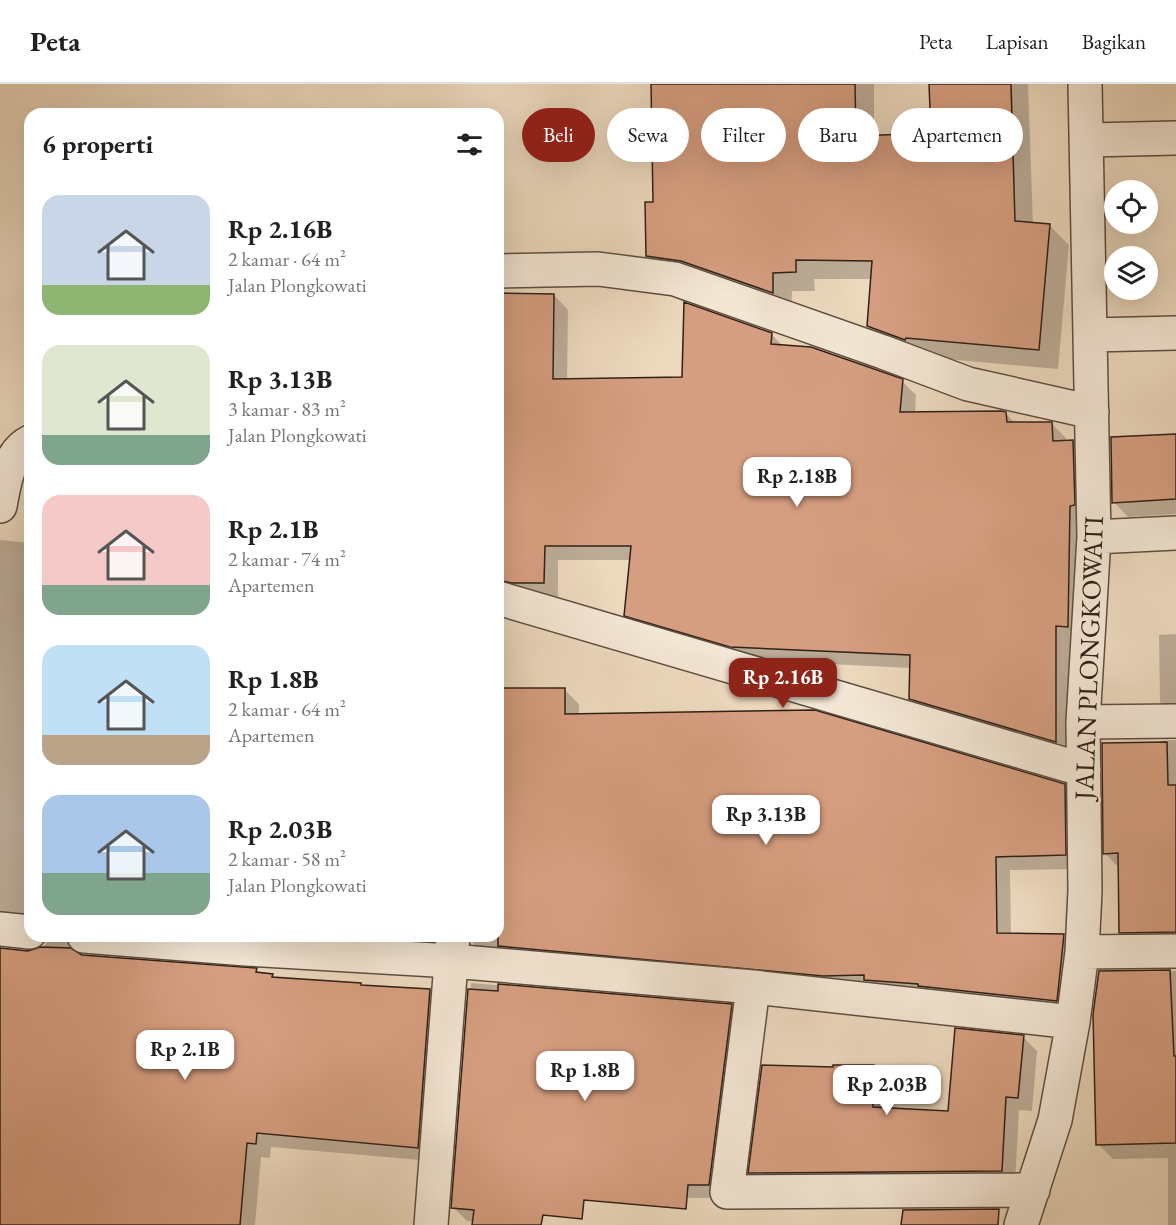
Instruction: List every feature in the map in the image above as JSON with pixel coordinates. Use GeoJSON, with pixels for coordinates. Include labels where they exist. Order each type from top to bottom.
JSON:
{"type":"FeatureCollection","features":[{"type":"Feature","properties":{"kind":"street","name":"JALAN PLONGKOWATI"},"geometry":{"type":"LineString","coordinates":[[1021,1225],[1055,1120],[1073,1022],[1082,952],[1085,891],[1083,722],[1094,537],[1088,140],[1085,84]]}},
{"type":"Feature","properties":{"kind":"street"},"geometry":{"type":"LineString","coordinates":[[1088,140],[1176,138]]}},
{"type":"Feature","properties":{"kind":"street"},"geometry":{"type":"LineString","coordinates":[[504,271],[598,269],[675,279],[968,384],[1092,412]]}},
{"type":"Feature","properties":{"kind":"street"},"geometry":{"type":"LineString","coordinates":[[1091,335],[1176,333]]}},
{"type":"Feature","properties":{"kind":"street"},"geometry":{"type":"LineString","coordinates":[[0,506],[3,487],[19,444]]}},
{"type":"Feature","properties":{"kind":"street"},"geometry":{"type":"LineString","coordinates":[[1094,537],[1176,532]]}},
{"type":"Feature","properties":{"kind":"street"},"geometry":{"type":"LineString","coordinates":[[504,600],[1084,770]]}},
{"type":"Feature","properties":{"kind":"street"},"geometry":{"type":"LineString","coordinates":[[1083,722],[1176,721]]}},
{"type":"Feature","properties":{"kind":"street"},"geometry":{"type":"LineString","coordinates":[[0,929],[24,931]]}},
{"type":"Feature","properties":{"kind":"street"},"geometry":{"type":"LineString","coordinates":[[159,942],[246,949],[452,949],[753,987],[1073,1022]]}},
{"type":"Feature","properties":{"kind":"street"},"geometry":{"type":"LineString","coordinates":[[432,1225],[452,949]]}},
{"type":"Feature","properties":{"kind":"street"},"geometry":{"type":"LineString","coordinates":[[1082,952],[1176,951]]}},
{"type":"Feature","properties":{"kind":"street"},"geometry":{"type":"LineString","coordinates":[[753,987],[727,1192],[1033,1190]]}},
{"type":"Feature","properties":{"kind":"building"},"geometry":{"type":"Polygon","coordinates":[[[651,84],[855,84],[855,108],[798,108],[798,162],[879,162],[879,135],[891,135],[891,162],[1013,162],[1015,221],[1050,224],[1039,350],[906,338],[905,340],[867,326],[872,261],[796,260],[796,272],[773,273],[773,293],[681,261],[646,256],[645,202],[653,202],[652,162],[689,162],[689,108],[651,108],[651,84]]]}},
{"type":"Feature","properties":{"kind":"building"},"geometry":{"type":"Polygon","coordinates":[[[929,84],[1011,84],[1012,108],[930,108],[929,84]]]}},
{"type":"Feature","properties":{"kind":"building"},"geometry":{"type":"Polygon","coordinates":[[[504,293],[554,294],[553,379],[682,377],[684,302],[772,333],[771,344],[811,347],[903,379],[900,412],[1002,411],[1006,412],[1007,422],[1052,422],[1053,441],[1073,440],[1075,505],[1070,506],[1068,627],[1056,626],[1056,742],[909,699],[910,655],[730,647],[624,616],[631,546],[545,546],[544,583],[504,581],[504,293]]]}},
{"type":"Feature","properties":{"kind":"building"},"geometry":{"type":"Polygon","coordinates":[[[1176,434],[1176,499],[1112,503],[1111,437],[1176,434]]]}},
{"type":"Feature","properties":{"kind":"building"},"geometry":{"type":"Polygon","coordinates":[[[504,688],[565,688],[565,714],[815,710],[1065,784],[1066,855],[996,857],[997,933],[1064,934],[1057,1001],[918,986],[918,984],[864,980],[864,975],[823,976],[498,946],[498,942],[504,942],[504,688]]]}},
{"type":"Feature","properties":{"kind":"building"},"geometry":{"type":"Polygon","coordinates":[[[1167,742],[1168,785],[1176,785],[1176,932],[1119,933],[1118,853],[1103,854],[1102,743],[1167,742]]]}},
{"type":"Feature","properties":{"kind":"building"},"geometry":{"type":"Polygon","coordinates":[[[40,947],[71,948],[82,955],[257,968],[256,972],[273,974],[272,977],[430,989],[418,1148],[257,1133],[256,1144],[247,1143],[240,1225],[0,1225],[0,948],[28,951],[40,947]]]}},
{"type":"Feature","properties":{"kind":"building"},"geometry":{"type":"Polygon","coordinates":[[[1170,970],[1174,1056],[1176,1056],[1176,1143],[1096,1145],[1093,1014],[1099,971],[1170,970]]]}},
{"type":"Feature","properties":{"kind":"building"},"geometry":{"type":"Polygon","coordinates":[[[498,984],[732,1004],[709,1185],[688,1185],[686,1209],[584,1200],[582,1219],[543,1215],[541,1225],[472,1225],[474,1210],[451,1208],[468,989],[498,991],[498,984]]]}},
{"type":"Feature","properties":{"kind":"building"},"geometry":{"type":"Polygon","coordinates":[[[955,1028],[1024,1035],[1018,1098],[1006,1097],[1002,1171],[748,1173],[762,1065],[833,1067],[833,1065],[874,1065],[873,1107],[948,1111],[955,1028]]]}},
{"type":"Feature","properties":{"kind":"building"},"geometry":{"type":"Polygon","coordinates":[[[999,1209],[998,1225],[901,1225],[903,1210],[999,1209]]]}}]}
